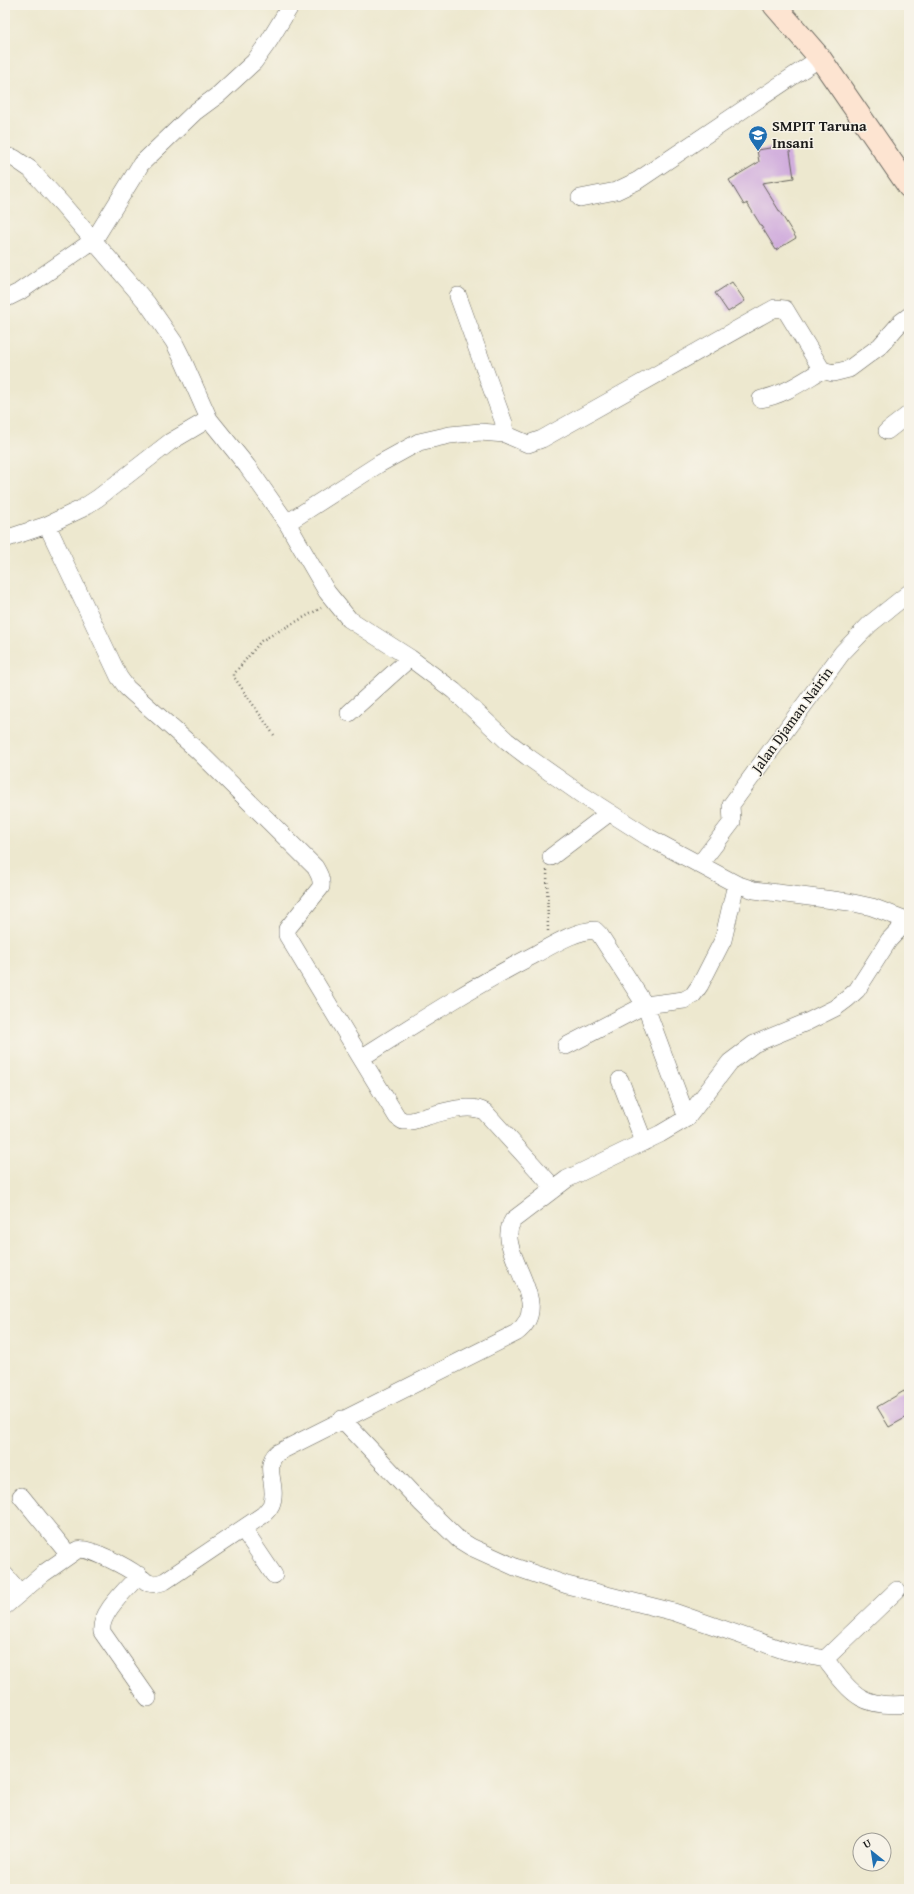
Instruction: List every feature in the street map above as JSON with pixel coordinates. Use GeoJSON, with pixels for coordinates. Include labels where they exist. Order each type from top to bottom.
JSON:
{"type":"FeatureCollection","features":[{"type":"Feature","properties":{"kind":"main road"},"geometry":{"type":"LineString","coordinates":[[774,5],[820,58],[909,187]]}},
{"type":"Feature","properties":{"kind":"street"},"geometry":{"type":"LineString","coordinates":[[5,299],[19,292],[94,240],[141,164],[195,112],[218,95],[254,62],[291,5]]}},
{"type":"Feature","properties":{"kind":"street"},"geometry":{"type":"LineString","coordinates":[[580,198],[616,191],[637,181],[820,58]]}},
{"type":"Feature","properties":{"kind":"street"},"geometry":{"type":"LineString","coordinates":[[5,156],[14,158],[30,169],[134,286],[174,342],[209,419],[247,466],[287,523],[334,602],[349,619],[410,658],[454,692],[507,741],[609,813],[648,838],[736,884],[772,894],[800,895],[849,902],[872,907],[909,920],[889,940],[865,979],[847,999],[835,1008],[765,1038],[742,1052],[730,1062],[687,1118],[644,1142],[579,1173],[554,1188],[521,1212],[509,1226],[508,1239],[528,1294],[530,1305],[527,1323],[523,1328],[516,1333],[342,1419],[277,1453],[271,1458],[269,1465],[273,1486],[271,1505],[263,1516],[165,1581],[153,1584],[148,1583],[139,1575],[82,1548],[69,1555],[5,1606]]}},
{"type":"Feature","properties":{"kind":"street"},"geometry":{"type":"LineString","coordinates":[[458,296],[504,423],[505,434]]}},
{"type":"Feature","properties":{"kind":"street"},"geometry":{"type":"LineString","coordinates":[[287,523],[379,464],[419,442],[450,435],[480,432],[505,434],[528,444],[542,439],[775,308],[785,309],[822,370],[833,373],[850,369],[880,346],[900,322],[909,316]]}},
{"type":"Feature","properties":{"kind":"street"},"geometry":{"type":"LineString","coordinates":[[761,399],[773,397],[822,370]]}},
{"type":"Feature","properties":{"kind":"street"},"geometry":{"type":"LineString","coordinates":[[887,431],[909,414]]}},
{"type":"Feature","properties":{"kind":"street"},"geometry":{"type":"LineString","coordinates":[[5,539],[47,525],[81,509],[98,498],[170,442],[209,419]]}},
{"type":"Feature","properties":{"kind":"street"},"geometry":{"type":"LineString","coordinates":[[47,525],[119,677],[127,688],[198,751],[315,867],[322,881],[321,887],[291,924],[287,930],[287,935],[397,1117],[403,1121],[411,1121],[467,1108],[479,1109],[485,1112],[554,1188]]}},
{"type":"Feature","properties":{"kind":"street","name":"Jalan Djaman Nairin"},"geometry":{"type":"LineString","coordinates":[[700,864],[732,822],[732,805],[842,653],[870,624],[909,593]]}},
{"type":"Feature","properties":{"kind":"street"},"geometry":{"type":"LineString","coordinates":[[349,713],[410,658]]}},
{"type":"Feature","properties":{"kind":"street"},"geometry":{"type":"LineString","coordinates":[[551,857],[609,813]]}},
{"type":"Feature","properties":{"kind":"street"},"geometry":{"type":"LineString","coordinates":[[566,1046],[645,1005],[684,1000],[693,995],[700,985],[723,940],[736,884]]}},
{"type":"Feature","properties":{"kind":"street"},"geometry":{"type":"LineString","coordinates":[[361,1058],[452,1000],[548,948],[585,931],[595,930],[600,935],[645,1005],[687,1118]]}},
{"type":"Feature","properties":{"kind":"street"},"geometry":{"type":"LineString","coordinates":[[620,1080],[644,1142]]}},
{"type":"Feature","properties":{"kind":"street"},"geometry":{"type":"LineString","coordinates":[[342,1419],[458,1539],[477,1551],[567,1586],[674,1612],[786,1651],[825,1658],[853,1692],[861,1699],[871,1703],[909,1704]]}},
{"type":"Feature","properties":{"kind":"street"},"geometry":{"type":"LineString","coordinates":[[21,1496],[69,1555]]}},
{"type":"Feature","properties":{"kind":"street"},"geometry":{"type":"LineString","coordinates":[[243,1529],[274,1575]]}},
{"type":"Feature","properties":{"kind":"street"},"geometry":{"type":"LineString","coordinates":[[5,1575],[20,1594]]}},
{"type":"Feature","properties":{"kind":"street"},"geometry":{"type":"LineString","coordinates":[[139,1575],[107,1612],[101,1624],[105,1637],[148,1698]]}},
{"type":"Feature","properties":{"kind":"street"},"geometry":{"type":"LineString","coordinates":[[825,1658],[897,1590]]}},
{"type":"Feature","properties":{"kind":"path"},"geometry":{"type":"LineString","coordinates":[[274,735],[234,674],[260,641],[334,602]]}},
{"type":"Feature","properties":{"kind":"path"},"geometry":{"type":"LineString","coordinates":[[548,948],[547,866],[551,857]]}},
{"type":"Feature","properties":{"kind":"building"},"geometry":{"type":"Polygon","coordinates":[[[789,145],[794,178],[762,183],[796,238],[776,250],[747,203],[744,205],[729,180],[759,162],[757,150],[789,145]]]}},
{"type":"Feature","properties":{"kind":"building"},"geometry":{"type":"Polygon","coordinates":[[[732,282],[745,301],[728,312],[715,293],[732,282]]]}},
{"type":"Feature","properties":{"kind":"building"},"geometry":{"type":"Polygon","coordinates":[[[904,1391],[909,1399],[909,1416],[889,1427],[877,1407],[904,1391]]]}},
{"type":"Feature","properties":{"kind":"place","name":"SMPIT Taruna Insani"},"geometry":{"type":"Point","coordinates":[758,152]}}]}
